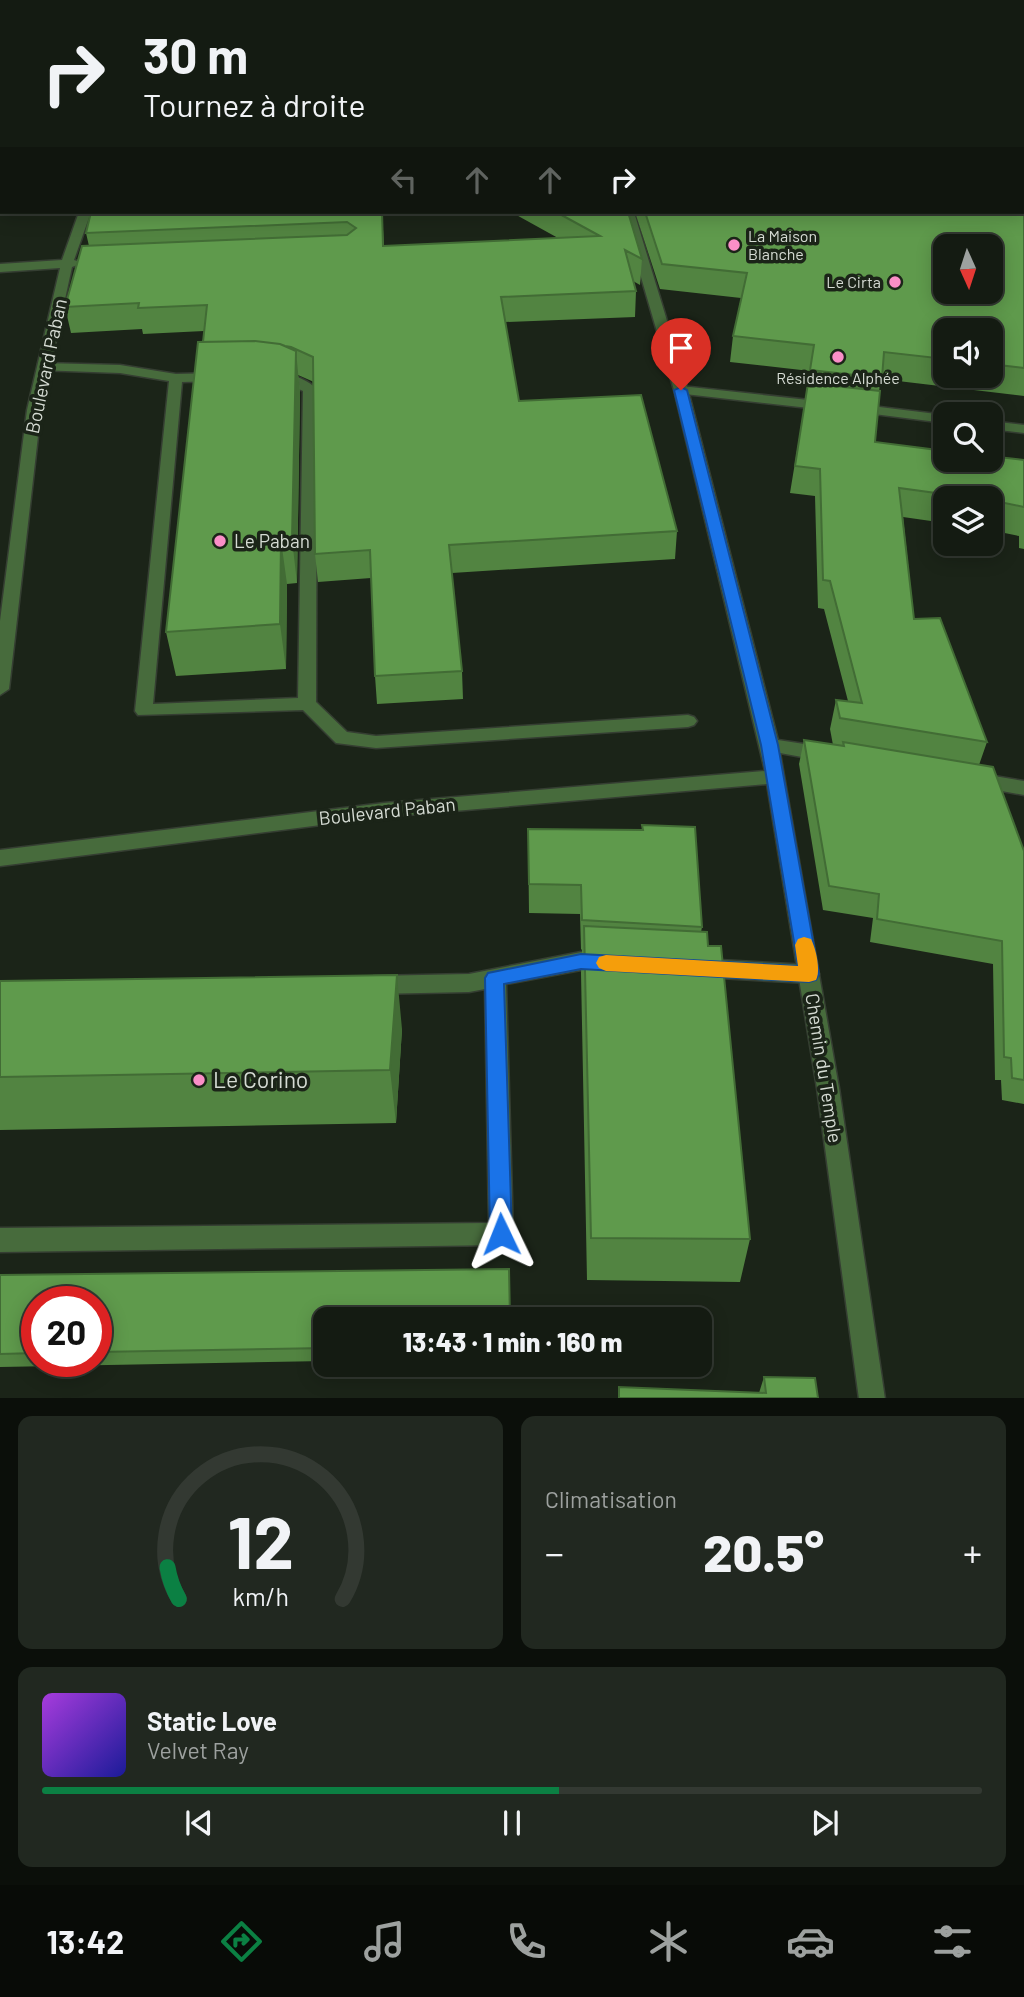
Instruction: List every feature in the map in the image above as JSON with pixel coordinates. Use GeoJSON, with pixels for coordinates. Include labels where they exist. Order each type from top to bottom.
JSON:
{"type":"FeatureCollection","features":[{"type":"Feature","properties":{"kind":"street","name":"Boulevard Paban"},"geometry":{"type":"LineString","coordinates":[[0,690],[34,410],[67,263],[84,214]]}},
{"type":"Feature","properties":{"kind":"street","name":"Chemin du Temple"},"geometry":{"type":"LineString","coordinates":[[629,214],[681,390],[769,745],[828,1088],[872,1398]]}},
{"type":"Feature","properties":{"kind":"street"},"geometry":{"type":"LineString","coordinates":[[0,268],[94,262]]}},
{"type":"Feature","properties":{"kind":"street"},"geometry":{"type":"LineString","coordinates":[[43,367],[120,369],[176,378],[236,376]]}},
{"type":"Feature","properties":{"kind":"street"},"geometry":{"type":"LineString","coordinates":[[261,376],[289,379],[310,389],[307,704],[342,738],[376,742],[688,721]]}},
{"type":"Feature","properties":{"kind":"street"},"geometry":{"type":"LineString","coordinates":[[176,378],[144,711],[307,704]]}},
{"type":"Feature","properties":{"kind":"street"},"geometry":{"type":"LineString","coordinates":[[681,390],[933,418]]}},
{"type":"Feature","properties":{"kind":"street"},"geometry":{"type":"LineString","coordinates":[[1003,427],[1024,429]]}},
{"type":"Feature","properties":{"kind":"street"},"geometry":{"type":"LineString","coordinates":[[769,745],[836,757]]}},
{"type":"Feature","properties":{"kind":"street"},"geometry":{"type":"LineString","coordinates":[[957,776],[1024,788]]}},
{"type":"Feature","properties":{"kind":"street","name":"Boulevard Paban"},"geometry":{"type":"LineString","coordinates":[[0,858],[384,810],[775,777]]}},
{"type":"Feature","properties":{"kind":"street"},"geometry":{"type":"LineString","coordinates":[[358,985],[469,983],[581,961],[621,964]]}},
{"type":"Feature","properties":{"kind":"street"},"geometry":{"type":"LineString","coordinates":[[675,967],[809,974]]}},
{"type":"Feature","properties":{"kind":"street"},"geometry":{"type":"LineString","coordinates":[[0,1240],[501,1234],[495,978]]}},
{"type":"Feature","properties":{"kind":"building"},"geometry":{"type":"Polygon","coordinates":[[[91,214],[382,214],[383,246],[600,236],[560,214],[629,214],[642,259],[625,250],[636,291],[501,297],[519,401],[641,395],[677,531],[449,545],[462,671],[375,676],[370,550],[315,554],[313,357],[280,344],[255,341],[203,342],[207,305],[138,308],[139,303],[65,307],[82,246],[347,235],[356,228],[347,222],[86,233],[91,214]]]}},
{"type":"Feature","properties":{"kind":"building"},"geometry":{"type":"Polygon","coordinates":[[[646,214],[1024,214],[1024,368],[1003,366],[1003,318],[933,318],[933,358],[884,352],[882,378],[810,370],[814,345],[733,336],[747,273],[662,264],[646,214]]]}},
{"type":"Feature","properties":{"kind":"building"},"geometry":{"type":"Polygon","coordinates":[[[255,341],[280,344],[296,351],[292,539],[281,540],[280,624],[166,632],[198,342],[255,341]]]}},
{"type":"Feature","properties":{"kind":"building"},"geometry":{"type":"Polygon","coordinates":[[[808,383],[880,391],[875,442],[933,449],[933,472],[1003,472],[1003,458],[1024,460],[1024,507],[1003,503],[1003,486],[933,486],[933,493],[899,488],[914,619],[940,618],[987,742],[840,718],[836,700],[862,703],[830,581],[823,580],[820,469],[795,466],[808,383]]]}},
{"type":"Feature","properties":{"kind":"building"},"geometry":{"type":"Polygon","coordinates":[[[804,740],[844,746],[843,742],[993,767],[1024,851],[1024,1080],[1012,1078],[1011,1058],[1004,1057],[1002,941],[877,919],[879,894],[829,886],[804,740]]]}},
{"type":"Feature","properties":{"kind":"building"},"geometry":{"type":"Polygon","coordinates":[[[642,825],[695,827],[702,927],[582,920],[581,885],[529,884],[528,829],[643,830],[642,825]]]}},
{"type":"Feature","properties":{"kind":"building"},"geometry":{"type":"Polygon","coordinates":[[[584,926],[707,932],[708,946],[721,946],[750,1239],[591,1238],[584,926]]]}},
{"type":"Feature","properties":{"kind":"building"},"geometry":{"type":"Polygon","coordinates":[[[397,975],[390,1070],[0,1077],[0,981],[397,975]]]}},
{"type":"Feature","properties":{"kind":"building"},"geometry":{"type":"Polygon","coordinates":[[[509,1269],[510,1307],[313,1307],[313,1348],[112,1352],[112,1286],[21,1286],[21,1353],[0,1354],[0,1275],[509,1269]]]}},
{"type":"Feature","properties":{"kind":"building"},"geometry":{"type":"Polygon","coordinates":[[[764,1377],[815,1378],[818,1398],[619,1398],[619,1387],[766,1393],[764,1377]]]}},
{"type":"Feature","properties":{"kind":"slow traffic"},"geometry":{"type":"LineString","coordinates":[[606,963],[809,974],[804,945]]}},
{"type":"Feature","properties":{"kind":"place","name":"La Maison Blanche"},"geometry":{"type":"Point","coordinates":[734,245]}},
{"type":"Feature","properties":{"kind":"place","name":"Le Cirta"},"geometry":{"type":"Point","coordinates":[895,282]}},
{"type":"Feature","properties":{"kind":"place","name":"Résidence Alphée"},"geometry":{"type":"Point","coordinates":[838,357]}},
{"type":"Feature","properties":{"kind":"place","name":"Le Paban"},"geometry":{"type":"Point","coordinates":[220,541]}},
{"type":"Feature","properties":{"kind":"place","name":"Le Corino"},"geometry":{"type":"Point","coordinates":[199,1080]}},
{"type":"Feature","properties":{"kind":"route"},"geometry":{"type":"LineString","coordinates":[[501,1234],[495,978],[581,961],[809,974],[769,745],[681,390]]}}]}
